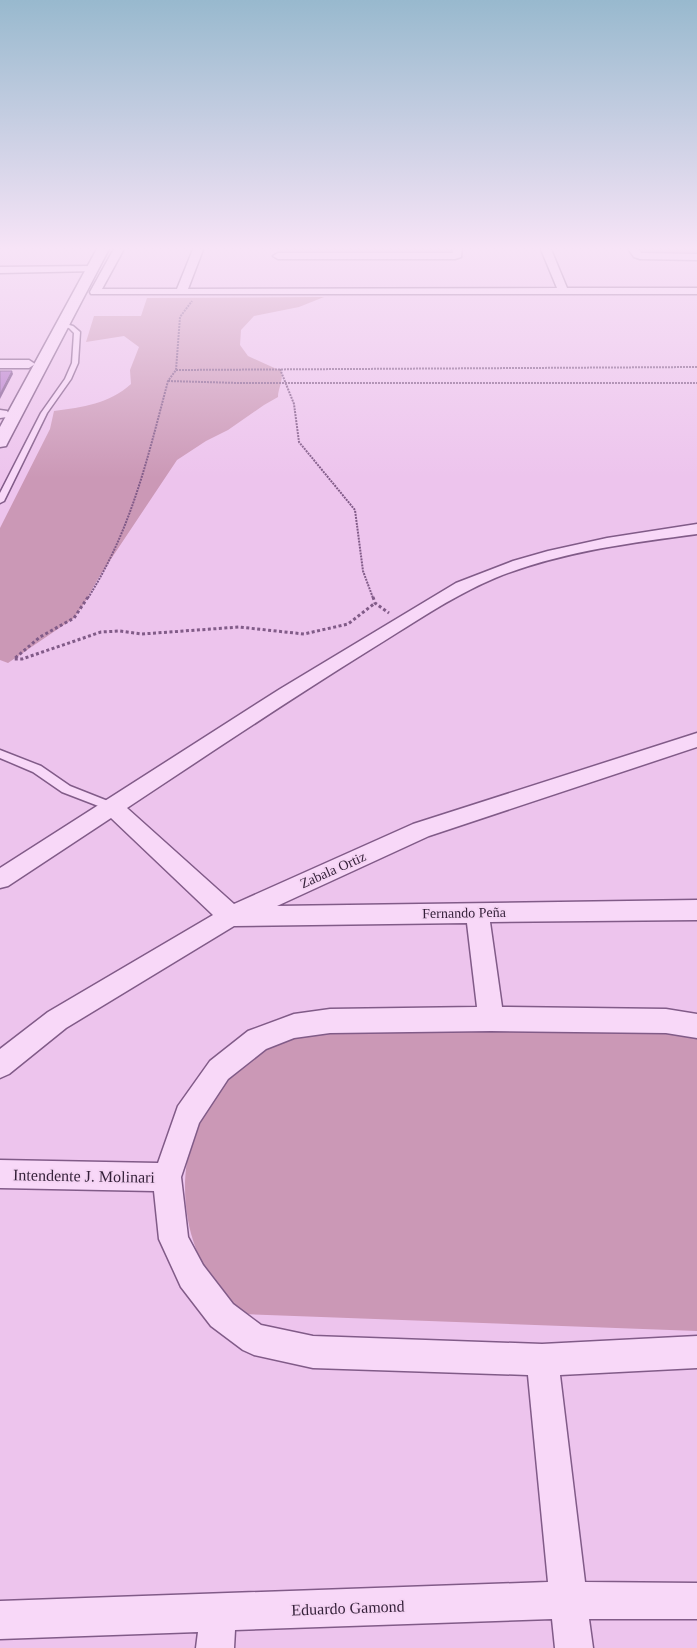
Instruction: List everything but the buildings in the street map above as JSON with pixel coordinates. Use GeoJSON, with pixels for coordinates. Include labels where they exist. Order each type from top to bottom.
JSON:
{"type":"FeatureCollection","features":[{"type":"Feature","properties":{"kind":"street"},"geometry":{"type":"LineString","coordinates":[[0,442],[62,325]]}},
{"type":"Feature","properties":{"kind":"street"},"geometry":{"type":"LineString","coordinates":[[0,364],[29,364]]}},
{"type":"Feature","properties":{"kind":"street"},"geometry":{"type":"LineString","coordinates":[[0,879],[114,808],[283,695],[462,587],[487,575],[518,564],[583,546],[697,529]]}},
{"type":"Feature","properties":{"kind":"street","name":"Zabala Ortiz"},"geometry":{"type":"LineString","coordinates":[[0,1065],[57,1020],[231,916],[422,830],[697,740]]}},
{"type":"Feature","properties":{"kind":"street"},"geometry":{"type":"LineString","coordinates":[[114,808],[231,916]]}},
{"type":"Feature","properties":{"kind":"street","name":"Fernando Peña"},"geometry":{"type":"LineString","coordinates":[[231,916],[697,910]]}},
{"type":"Feature","properties":{"kind":"street"},"geometry":{"type":"LineString","coordinates":[[477,912],[491,1019]]}},
{"type":"Feature","properties":{"kind":"street"},"geometry":{"type":"LineString","coordinates":[[697,1026],[666,1021],[491,1019],[330,1021],[294,1026],[258,1040],[220,1070],[188,1116],[167,1177],[174,1239],[192,1276],[222,1314],[254,1339],[313,1352],[542,1360],[697,1352]]}},
{"type":"Feature","properties":{"kind":"street","name":"Intendente J. Molinari"},"geometry":{"type":"LineString","coordinates":[[0,1174],[167,1177]]}},
{"type":"Feature","properties":{"kind":"street"},"geometry":{"type":"LineString","coordinates":[[542,1360],[574,1648]]}},
{"type":"Feature","properties":{"kind":"street","name":"Eduardo Gamond"},"geometry":{"type":"LineString","coordinates":[[0,1620],[570,1600],[697,1601]]}},
{"type":"Feature","properties":{"kind":"street"},"geometry":{"type":"LineString","coordinates":[[215,1648],[218,1612]]}},
{"type":"Feature","properties":{"kind":"lane"},"geometry":{"type":"LineString","coordinates":[[0,501],[44,413],[68,379],[75,363],[78,332],[71,327],[62,325]]}},
{"type":"Feature","properties":{"kind":"lane"},"geometry":{"type":"LineString","coordinates":[[0,754],[38,769],[66,790],[114,808]]}},
{"type":"Feature","properties":{"kind":"path"},"geometry":{"type":"LineString","coordinates":[[179,324],[176,370],[168,381],[140,487],[122,535],[89,596],[74,618],[40,636],[14,659],[101,632],[120,631],[142,634],[239,627],[304,634],[348,624],[375,603]]}},
{"type":"Feature","properties":{"kind":"path"},"geometry":{"type":"LineString","coordinates":[[176,370],[697,367]]}},
{"type":"Feature","properties":{"kind":"path"},"geometry":{"type":"LineString","coordinates":[[280,369],[294,404],[299,442],[356,510],[363,571],[375,603],[402,622]]}},
{"type":"Feature","properties":{"kind":"path"},"geometry":{"type":"LineString","coordinates":[[168,381],[697,383]]}},
{"type":"Feature","properties":{"kind":"shaded area"},"geometry":{"type":"Polygon","coordinates":[[[92,324],[247,324],[241,330],[240,345],[248,356],[281,371],[282,378],[278,397],[228,430],[206,441],[177,460],[74,618],[8,663],[0,660],[0,528],[50,429],[54,411],[85,406],[105,400],[123,391],[131,384],[130,370],[139,347],[124,336],[86,342],[92,324]]]}},
{"type":"Feature","properties":{"kind":"shaded area"},"geometry":{"type":"Polygon","coordinates":[[[302,1028],[697,1031],[697,1331],[242,1314],[210,1276],[196,1249],[190,1229],[186,1208],[185,1186],[191,1144],[198,1123],[208,1104],[236,1066],[256,1052],[302,1028]]]}}]}
